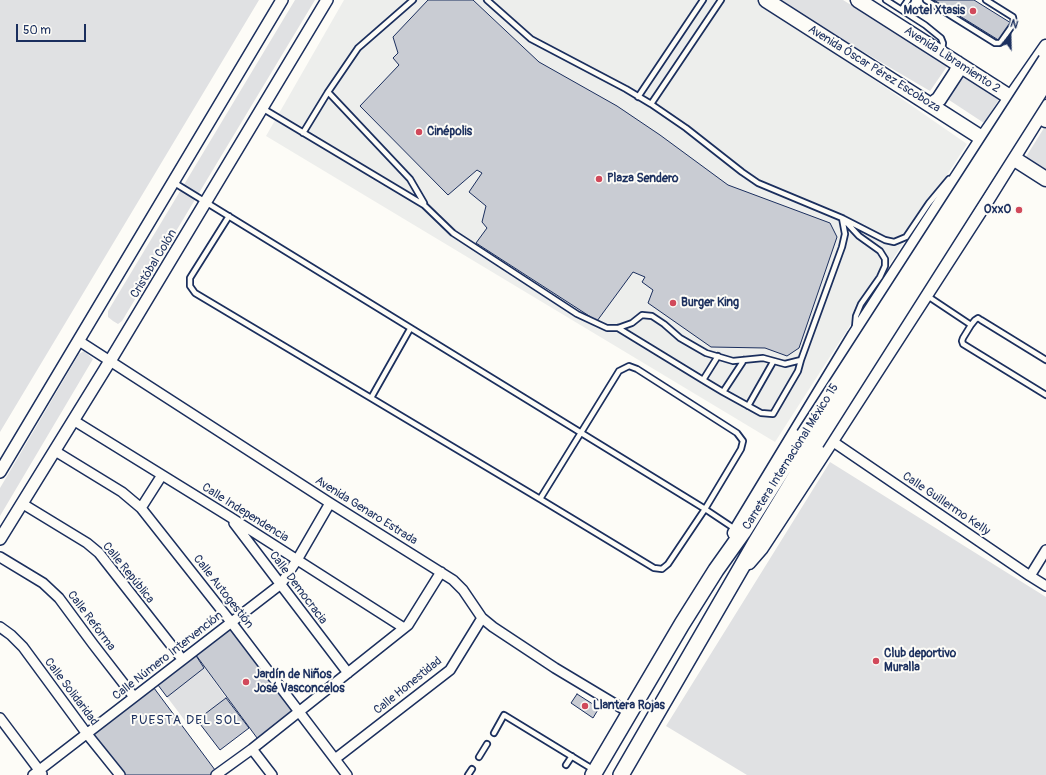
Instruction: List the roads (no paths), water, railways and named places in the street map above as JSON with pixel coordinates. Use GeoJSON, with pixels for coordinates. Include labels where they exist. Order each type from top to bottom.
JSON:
{"type":"FeatureCollection","features":[{"type":"Feature","properties":{"kind":"highway"},"geometry":{"type":"LineString","coordinates":[[998,146],[1046,60]]}},
{"type":"Feature","properties":{"kind":"highway"},"geometry":{"type":"LineString","coordinates":[[998,146],[1046,81]]}},
{"type":"Feature","properties":{"kind":"highway","name":"Carretera Internacional México 15"},"geometry":{"type":"LineString","coordinates":[[595,773],[682,624],[716,570],[810,439],[998,146]]}},
{"type":"Feature","properties":{"kind":"highway","name":"Carretera Internacional México 15"},"geometry":{"type":"LineString","coordinates":[[621,775],[756,542],[810,439]]}},
{"type":"Feature","properties":{"kind":"main road","name":"Avenida Óscar Pérez Escoboza"},"geometry":{"type":"LineString","coordinates":[[766,0],[998,146]]}},
{"type":"Feature","properties":{"kind":"main road","name":"Avenida Libramiento 2"},"geometry":{"type":"LineString","coordinates":[[858,0],[1011,97],[1044,114]]}},
{"type":"Feature","properties":{"kind":"main road"},"geometry":{"type":"LineString","coordinates":[[734,581],[762,548],[989,198],[998,146],[1011,97],[1046,46]]}},
{"type":"Feature","properties":{"kind":"main road"},"geometry":{"type":"LineString","coordinates":[[931,105],[939,99],[956,73],[958,63]]}},
{"type":"Feature","properties":{"kind":"main road"},"geometry":{"type":"LineString","coordinates":[[716,570],[727,544],[854,335],[965,164],[998,146],[1044,114]]}},
{"type":"Feature","properties":{"kind":"main road"},"geometry":{"type":"LineString","coordinates":[[998,146],[1046,179]]}},
{"type":"Feature","properties":{"kind":"main road"},"geometry":{"type":"LineString","coordinates":[[956,178],[968,173],[981,174],[989,182],[989,198]]}},
{"type":"Feature","properties":{"kind":"street","name":"Cristóbal Colón"},"geometry":{"type":"LineString","coordinates":[[0,472],[282,0]]}},
{"type":"Feature","properties":{"kind":"street","name":"Cristóbal Colón"},"geometry":{"type":"LineString","coordinates":[[0,540],[110,361],[327,0]]}},
{"type":"Feature","properties":{"kind":"street","name":"Avenida Genaro Estrada"},"geometry":{"type":"LineString","coordinates":[[78,341],[453,580],[463,590],[482,618],[493,627],[555,668],[630,713]]}},
{"type":"Feature","properties":{"kind":"street","name":"Calle Independencia"},"geometry":{"type":"LineString","coordinates":[[73,420],[230,517],[404,628]]}},
{"type":"Feature","properties":{"kind":"street","name":"Calle Guillermo Kelly"},"geometry":{"type":"LineString","coordinates":[[832,440],[1046,586]]}},
{"type":"Feature","properties":{"kind":"street","name":"Calle Autogestión"},"geometry":{"type":"LineString","coordinates":[[55,451],[122,492],[141,508],[231,622],[347,775]]}},
{"type":"Feature","properties":{"kind":"street"},"geometry":{"type":"LineString","coordinates":[[141,508],[162,475]]}},
{"type":"Feature","properties":{"kind":"street","name":"Calle Número Intervención"},"geometry":{"type":"LineString","coordinates":[[38,773],[281,584],[297,560],[330,503]]}},
{"type":"Feature","properties":{"kind":"street","name":"Calle República"},"geometry":{"type":"LineString","coordinates":[[23,504],[87,543],[99,553],[182,660]]}},
{"type":"Feature","properties":{"kind":"street","name":"Calle Democracia"},"geometry":{"type":"LineString","coordinates":[[230,517],[348,673]]}},
{"type":"Feature","properties":{"kind":"street"},"geometry":{"type":"LineString","coordinates":[[1030,576],[1046,550]]}},
{"type":"Feature","properties":{"kind":"street","name":"Calle Reforma"},"geometry":{"type":"LineString","coordinates":[[0,557],[43,583],[59,598],[134,697]]}},
{"type":"Feature","properties":{"kind":"street"},"geometry":{"type":"LineString","coordinates":[[216,775],[252,749],[408,625],[441,572]]}},
{"type":"Feature","properties":{"kind":"street","name":"Calle Honestidad"},"geometry":{"type":"LineString","coordinates":[[335,759],[450,670],[482,618]]}},
{"type":"Feature","properties":{"kind":"street","name":"Calle Solidaridad"},"geometry":{"type":"LineString","coordinates":[[0,627],[23,647],[87,734],[120,775]]}},
{"type":"Feature","properties":{"kind":"street"},"geometry":{"type":"LineString","coordinates":[[0,718],[38,773]]}},
{"type":"Feature","properties":{"kind":"street"},"geometry":{"type":"LineString","coordinates":[[252,749],[272,775]]}},
{"type":"Feature","properties":{"kind":"lane"},"geometry":{"type":"LineString","coordinates":[[303,132],[358,48],[413,0]]}},
{"type":"Feature","properties":{"kind":"lane"},"geometry":{"type":"LineString","coordinates":[[487,0],[531,39],[650,104],[686,128],[758,183],[842,218],[885,240],[894,242],[906,237],[928,203],[965,164]]}},
{"type":"Feature","properties":{"kind":"lane"},"geometry":{"type":"LineString","coordinates":[[638,97],[703,0]]}},
{"type":"Feature","properties":{"kind":"lane"},"geometry":{"type":"LineString","coordinates":[[650,104],[721,0]]}},
{"type":"Feature","properties":{"kind":"lane"},"geometry":{"type":"LineString","coordinates":[[886,0],[902,9],[941,38],[943,43],[942,53]]}},
{"type":"Feature","properties":{"kind":"lane"},"geometry":{"type":"LineString","coordinates":[[902,9],[908,0]]}},
{"type":"Feature","properties":{"kind":"lane"},"geometry":{"type":"LineString","coordinates":[[926,0],[995,43],[1000,43],[1014,23],[1013,17],[986,0]]}},
{"type":"Feature","properties":{"kind":"lane"},"geometry":{"type":"LineString","coordinates":[[328,92],[410,179],[424,205]]}},
{"type":"Feature","properties":{"kind":"lane"},"geometry":{"type":"LineString","coordinates":[[262,108],[424,205],[453,233],[578,314],[607,328],[618,328],[632,323],[642,315],[652,316],[680,338],[706,352],[733,361],[763,358],[773,362],[785,364],[801,360]]}},
{"type":"Feature","properties":{"kind":"lane"},"geometry":{"type":"LineString","coordinates":[[173,182],[705,509],[736,530]]}},
{"type":"Feature","properties":{"kind":"lane"},"geometry":{"type":"LineString","coordinates":[[229,216],[190,278],[190,286],[195,293],[371,398],[540,500],[654,568],[662,569],[668,564],[705,509],[741,449],[743,441],[737,433],[637,369],[628,366],[619,371],[540,500]]}},
{"type":"Feature","properties":{"kind":"lane"},"geometry":{"type":"LineString","coordinates":[[842,218],[859,236],[880,251],[886,259],[885,266],[880,277],[856,316],[854,335]]}},
{"type":"Feature","properties":{"kind":"lane"},"geometry":{"type":"LineString","coordinates":[[618,328],[748,406],[762,413],[773,414],[798,370],[842,247],[845,234],[842,218]]}},
{"type":"Feature","properties":{"kind":"lane"},"geometry":{"type":"LineString","coordinates":[[926,295],[971,326]]}},
{"type":"Feature","properties":{"kind":"lane"},"geometry":{"type":"LineString","coordinates":[[1046,360],[978,318],[962,338],[963,344],[1046,395]]}},
{"type":"Feature","properties":{"kind":"lane"},"geometry":{"type":"LineString","coordinates":[[371,398],[410,328]]}},
{"type":"Feature","properties":{"kind":"lane"},"geometry":{"type":"LineString","coordinates":[[703,380],[718,356]]}},
{"type":"Feature","properties":{"kind":"lane"},"geometry":{"type":"LineString","coordinates":[[723,392],[744,360]]}},
{"type":"Feature","properties":{"kind":"lane"},"geometry":{"type":"LineString","coordinates":[[748,406],[773,362]]}},
{"type":"Feature","properties":{"kind":"lane"},"geometry":{"type":"LineString","coordinates":[[494,733],[504,715],[572,756],[595,773]]}},
{"type":"Feature","properties":{"kind":"lane"},"geometry":{"type":"LineString","coordinates":[[479,757],[487,744]]}},
{"type":"Feature","properties":{"kind":"lane"},"geometry":{"type":"LineString","coordinates":[[566,765],[572,756]]}},
{"type":"Feature","properties":{"kind":"lane"},"geometry":{"type":"LineString","coordinates":[[468,775],[472,769]]}},
{"type":"Feature","properties":{"kind":"place","name":"Motel Xtasis"},"geometry":{"type":"Point","coordinates":[973,11]}},
{"type":"Feature","properties":{"kind":"place","name":"Cinépolis"},"geometry":{"type":"Point","coordinates":[419,132]}},
{"type":"Feature","properties":{"kind":"place","name":"Plaza Sendero"},"geometry":{"type":"Point","coordinates":[599,179]}},
{"type":"Feature","properties":{"kind":"place","name":"OxxO"},"geometry":{"type":"Point","coordinates":[1019,210]}},
{"type":"Feature","properties":{"kind":"place","name":"Burger King"},"geometry":{"type":"Point","coordinates":[673,303]}},
{"type":"Feature","properties":{"kind":"place","name":"Club deportivo Muralla"},"geometry":{"type":"Point","coordinates":[876,661]}},
{"type":"Feature","properties":{"kind":"place","name":"Jardín de Niños José Vasconcelos"},"geometry":{"type":"Point","coordinates":[246,682]}},
{"type":"Feature","properties":{"kind":"place","name":"Llantera Rojas"},"geometry":{"type":"Point","coordinates":[585,706]}},
{"type":"Feature","properties":{"kind":"district","name":"PUESTA DEL SOL"},"geometry":{"type":"Point","coordinates":[186,721]}}]}
